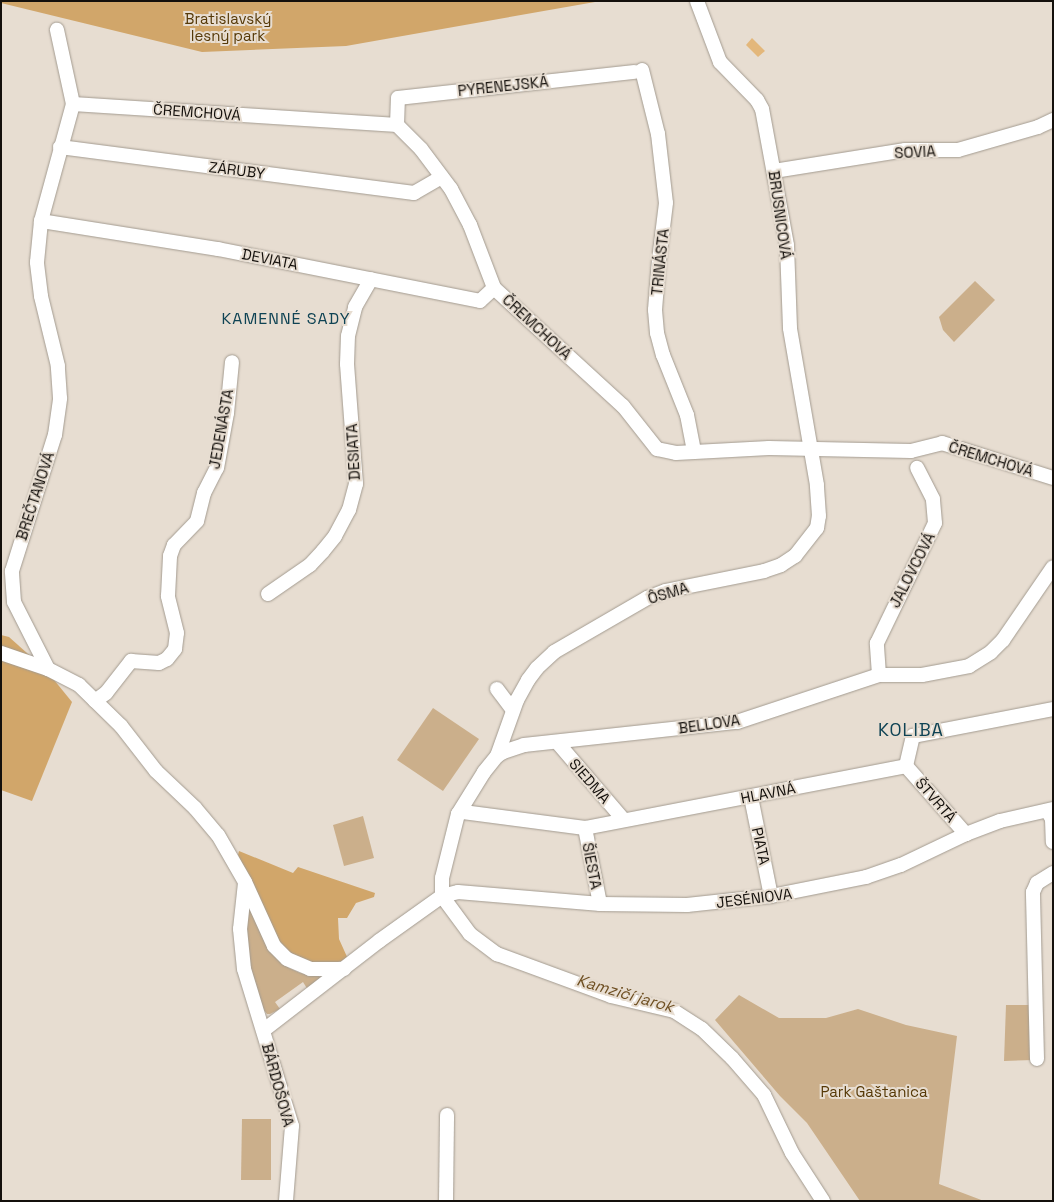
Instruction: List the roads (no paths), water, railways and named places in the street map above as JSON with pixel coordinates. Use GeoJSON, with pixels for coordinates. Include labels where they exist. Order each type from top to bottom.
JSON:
{"type":"FeatureCollection","features":[{"type":"Feature","properties":{"kind":"street","name":"BRUSNICOVÁ"},"geometry":{"type":"LineString","coordinates":[[697,1],[720,62],[760,105],[774,171],[786,245],[790,328],[810,449]]}},
{"type":"Feature","properties":{"kind":"street","name":"BREČTANOVÁ"},"geometry":{"type":"LineString","coordinates":[[48,670],[14,602],[12,570],[55,435],[60,398],[58,366],[39,280],[38,246],[41,221],[73,104],[57,30]]}},
{"type":"Feature","properties":{"kind":"street","name":"PYRENEJSKÁ"},"geometry":{"type":"LineString","coordinates":[[396,125],[398,98],[639,71]]}},
{"type":"Feature","properties":{"kind":"street","name":"TRINÁSTA"},"geometry":{"type":"LineString","coordinates":[[639,71],[658,134],[666,203],[658,268],[657,333],[668,369],[687,415],[694,451]]}},
{"type":"Feature","properties":{"kind":"street","name":"ČREMCHOVÁ"},"geometry":{"type":"LineString","coordinates":[[73,104],[396,125],[421,149],[442,178],[470,225],[494,288],[623,406],[657,449],[676,453],[810,449],[912,451],[942,443],[1053,478]]}},
{"type":"Feature","properties":{"kind":"street","name":"SOVIA"},"geometry":{"type":"LineString","coordinates":[[774,171],[905,150],[958,150],[1038,127],[1053,120]]}},
{"type":"Feature","properties":{"kind":"street","name":"ZÁRUBY"},"geometry":{"type":"LineString","coordinates":[[60,147],[414,193],[442,178]]}},
{"type":"Feature","properties":{"kind":"street","name":"DEVIATA"},"geometry":{"type":"LineString","coordinates":[[41,221],[218,249],[480,301],[494,288]]}},
{"type":"Feature","properties":{"kind":"street","name":"DESIATA"},"geometry":{"type":"LineString","coordinates":[[268,594],[310,565],[324,551],[335,536],[349,510],[356,484],[347,364],[348,336],[355,307],[371,279]]}},
{"type":"Feature","properties":{"kind":"street","name":"JEDENÁSTA"},"geometry":{"type":"LineString","coordinates":[[95,701],[106,693],[131,661],[158,663],[166,659],[175,649],[177,633],[168,596],[170,556],[174,545],[197,521],[204,493],[217,468],[227,412],[232,362]]}},
{"type":"Feature","properties":{"kind":"street","name":"ÔSMA"},"geometry":{"type":"LineString","coordinates":[[497,756],[515,705],[537,668],[554,652],[646,598],[665,591],[764,571],[795,556],[817,528],[819,516],[817,485],[810,449]]}},
{"type":"Feature","properties":{"kind":"street","name":"JALOVCOVÁ"},"geometry":{"type":"LineString","coordinates":[[879,675],[878,643],[935,523],[933,499],[917,468]]}},
{"type":"Feature","properties":{"kind":"street","name":"BELLOVA"},"geometry":{"type":"LineString","coordinates":[[497,756],[517,746],[736,722],[879,675],[922,675],[969,666],[991,652],[1003,640],[1053,567]]}},
{"type":"Feature","properties":{"kind":"street"},"geometry":{"type":"LineString","coordinates":[[1,653],[48,670],[79,685],[121,726],[156,771],[212,828],[245,882],[274,946],[287,959],[310,969],[344,969]]}},
{"type":"Feature","properties":{"kind":"street"},"geometry":{"type":"LineString","coordinates":[[497,689],[515,705]]}},
{"type":"Feature","properties":{"kind":"street"},"geometry":{"type":"LineString","coordinates":[[906,766],[912,736],[1053,708]]}},
{"type":"Feature","properties":{"kind":"street","name":"SIEDMA"},"geometry":{"type":"LineString","coordinates":[[557,742],[623,819]]}},
{"type":"Feature","properties":{"kind":"street"},"geometry":{"type":"LineString","coordinates":[[497,756],[458,814],[442,878],[442,896],[470,934],[497,954],[611,996],[674,1011],[702,1029],[732,1058],[764,1095],[792,1153],[823,1201]]}},
{"type":"Feature","properties":{"kind":"street","name":"HLAVNÁ"},"geometry":{"type":"LineString","coordinates":[[458,814],[464,812],[585,828],[623,819],[751,797],[906,766]]}},
{"type":"Feature","properties":{"kind":"street","name":"ŠTVRTÁ"},"geometry":{"type":"LineString","coordinates":[[906,766],[966,834]]}},
{"type":"Feature","properties":{"kind":"street","name":"PIATA"},"geometry":{"type":"LineString","coordinates":[[751,797],[771,896]]}},
{"type":"Feature","properties":{"kind":"street"},"geometry":{"type":"LineString","coordinates":[[1050,811],[1053,842]]}},
{"type":"Feature","properties":{"kind":"street","name":"JESÉNIOVA"},"geometry":{"type":"LineString","coordinates":[[442,896],[458,892],[600,904],[686,905],[771,896],[866,877],[901,865],[966,834],[1000,822],[1050,811]]}},
{"type":"Feature","properties":{"kind":"street","name":"ŠIESTA"},"geometry":{"type":"LineString","coordinates":[[585,828],[600,904]]}},
{"type":"Feature","properties":{"kind":"street"},"geometry":{"type":"LineString","coordinates":[[1037,1059],[1033,892],[1037,883],[1053,873]]}},
{"type":"Feature","properties":{"kind":"street"},"geometry":{"type":"LineString","coordinates":[[245,882],[240,929],[244,969],[264,1030],[391,931],[442,896]]}},
{"type":"Feature","properties":{"kind":"street","name":"BÁRDOŠOVA"},"geometry":{"type":"LineString","coordinates":[[264,1030],[292,1126],[286,1201]]}},
{"type":"Feature","properties":{"kind":"street"},"geometry":{"type":"LineString","coordinates":[[446,1201],[447,1115]]}},
{"type":"Feature","properties":{"kind":"district","name":"KAMENNÉ SADY"},"geometry":{"type":"Point","coordinates":[286,319]}},
{"type":"Feature","properties":{"kind":"district","name":"KOLIBA"},"geometry":{"type":"Point","coordinates":[911,730]}},
{"type":"Feature","properties":{"kind":"park label","name":"Bratislavský lesný park"},"geometry":{"type":"Point","coordinates":[228,26]}},
{"type":"Feature","properties":{"kind":"park label","name":"Park Gaštanica"},"geometry":{"type":"Point","coordinates":[874,1092]}},
{"type":"Feature","properties":{"kind":"water label","name":"Kamzičí jarok"},"geometry":{"type":"Point","coordinates":[625,994]}}]}
